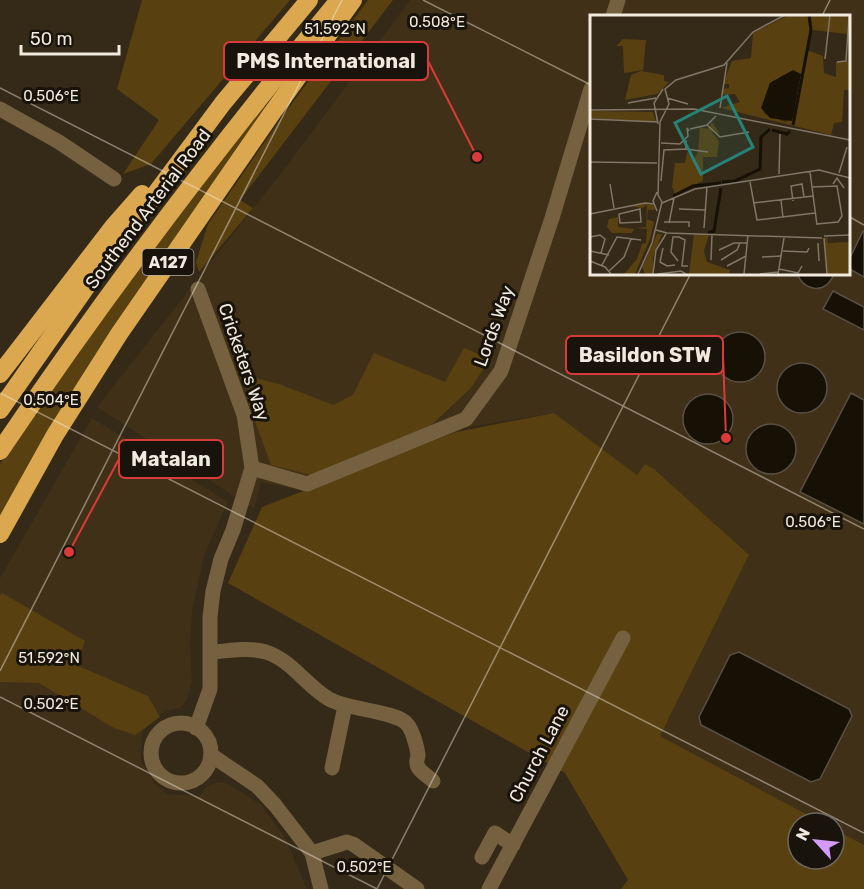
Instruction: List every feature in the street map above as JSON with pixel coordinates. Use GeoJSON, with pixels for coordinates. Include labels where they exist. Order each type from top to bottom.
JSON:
{"type":"FeatureCollection","features":[{"type":"Feature","properties":{"kind":"highway","name":"Southend Arterial Road"},"geometry":{"type":"LineString","coordinates":[[0,410],[84,290],[223,103],[309,0]]}},
{"type":"Feature","properties":{"kind":"highway","name":"Southend Arterial Road"},"geometry":{"type":"LineString","coordinates":[[0,451],[147,244],[243,117],[339,0]]}},
{"type":"Feature","properties":{"kind":"highway","name":"A127"},"geometry":{"type":"LineString","coordinates":[[0,534],[55,435],[119,334],[353,0]]}},
{"type":"Feature","properties":{"kind":"highway","name":"A127"},"geometry":{"type":"LineString","coordinates":[[0,374],[112,227],[223,103]]}},
{"type":"Feature","properties":{"kind":"street"},"geometry":{"type":"LineString","coordinates":[[613,15],[618,0]]}},
{"type":"Feature","properties":{"kind":"street","name":"Lords Way"},"geometry":{"type":"LineString","coordinates":[[252,468],[307,484],[466,418],[501,372],[552,218],[590,92]]}},
{"type":"Feature","properties":{"kind":"street"},"geometry":{"type":"LineString","coordinates":[[0,109],[59,142],[114,179]]}},
{"type":"Feature","properties":{"kind":"street","name":"Cricketers Way"},"geometry":{"type":"LineString","coordinates":[[196,728],[210,689],[210,617],[213,591],[221,559],[233,530],[252,468],[244,415],[198,289]]}},
{"type":"Feature","properties":{"kind":"street","name":"Church Lane"},"geometry":{"type":"LineString","coordinates":[[489,889],[623,638]]}},
{"type":"Feature","properties":{"kind":"street"},"geometry":{"type":"LineString","coordinates":[[211,652],[253,649],[268,653],[284,661],[327,699],[345,706],[399,718],[408,725],[418,756],[416,764],[433,781]]}},
{"type":"Feature","properties":{"kind":"street"},"geometry":{"type":"LineString","coordinates":[[332,768],[345,706]]}},
{"type":"Feature","properties":{"kind":"street"},"geometry":{"type":"LineString","coordinates":[[175,724],[186,724],[205,735],[209,742],[211,755],[207,768],[198,778],[186,783],[171,782],[161,775],[155,768],[151,756],[155,739],[164,729],[175,724]]}},
{"type":"Feature","properties":{"kind":"street"},"geometry":{"type":"LineString","coordinates":[[211,755],[257,786],[275,805],[312,853],[321,889]]}},
{"type":"Feature","properties":{"kind":"street"},"geometry":{"type":"LineString","coordinates":[[482,857],[495,833],[513,845]]}},
{"type":"Feature","properties":{"kind":"street"},"geometry":{"type":"LineString","coordinates":[[312,853],[347,843],[353,844],[417,889]]}},
{"type":"Feature","properties":{"kind":"shaded area"},"geometry":{"type":"Polygon","coordinates":[[[142,0],[290,0],[151,164],[123,174],[159,120],[117,89],[142,0]]]}},
{"type":"Feature","properties":{"kind":"shaded area"},"geometry":{"type":"Polygon","coordinates":[[[368,0],[393,0],[240,200],[253,208],[199,272],[196,262],[208,224],[280,120],[368,0]]]}},
{"type":"Feature","properties":{"kind":"shaded area"},"geometry":{"type":"Polygon","coordinates":[[[410,0],[864,0],[864,845],[846,835],[846,811],[800,811],[659,736],[749,556],[654,469],[645,464],[637,475],[554,413],[464,428],[317,494],[261,482],[254,509],[97,407],[289,163],[410,0]]]}},
{"type":"Feature","properties":{"kind":"shaded area"},"geometry":{"type":"Polygon","coordinates":[[[262,105],[267,108],[0,520],[0,464],[81,346],[262,105]]]}},
{"type":"Feature","properties":{"kind":"shaded area"},"geometry":{"type":"Polygon","coordinates":[[[863,231],[864,277],[849,269],[849,260],[863,231]]]}},
{"type":"Feature","properties":{"kind":"shaded area"},"geometry":{"type":"Polygon","coordinates":[[[797,274],[834,274],[827,285],[822,288],[810,287],[800,280],[797,274]]]}},
{"type":"Feature","properties":{"kind":"shaded area"},"geometry":{"type":"Polygon","coordinates":[[[833,291],[864,307],[864,330],[823,309],[833,291]]]}},
{"type":"Feature","properties":{"kind":"shaded area"},"geometry":{"type":"Polygon","coordinates":[[[740,332],[749,334],[760,343],[765,357],[763,366],[754,377],[740,382],[731,380],[720,371],[715,357],[717,348],[726,337],[740,332]]]}},
{"type":"Feature","properties":{"kind":"shaded area"},"geometry":{"type":"Polygon","coordinates":[[[464,348],[490,359],[470,389],[430,426],[311,475],[271,465],[245,394],[256,378],[282,385],[333,405],[353,395],[374,353],[445,382],[464,348]]]}},
{"type":"Feature","properties":{"kind":"shaded area"},"geometry":{"type":"Polygon","coordinates":[[[802,363],[811,365],[822,374],[827,388],[825,397],[816,408],[802,413],[793,411],[782,402],[777,388],[779,379],[788,368],[802,363]]]}},
{"type":"Feature","properties":{"kind":"shaded area"},"geometry":{"type":"Polygon","coordinates":[[[851,393],[864,400],[864,524],[800,492],[851,393]]]}},
{"type":"Feature","properties":{"kind":"shaded area"},"geometry":{"type":"Polygon","coordinates":[[[708,394],[717,396],[728,405],[733,419],[731,428],[722,439],[708,444],[699,442],[688,433],[683,419],[685,410],[694,399],[708,394]]]}},
{"type":"Feature","properties":{"kind":"shaded area"},"geometry":{"type":"Polygon","coordinates":[[[554,413],[637,475],[645,464],[654,469],[749,555],[660,736],[801,811],[786,811],[786,871],[846,871],[846,835],[864,845],[864,889],[621,889],[628,880],[565,773],[228,583],[262,507],[456,432],[554,413]]]}},
{"type":"Feature","properties":{"kind":"shaded area"},"geometry":{"type":"Polygon","coordinates":[[[92,418],[228,502],[204,556],[192,612],[190,643],[192,682],[187,700],[180,708],[166,711],[153,720],[142,733],[141,761],[155,784],[168,794],[200,796],[205,788],[214,783],[225,782],[260,804],[284,835],[307,889],[0,889],[0,578],[92,418]]]}},
{"type":"Feature","properties":{"kind":"shaded area"},"geometry":{"type":"Polygon","coordinates":[[[771,424],[780,426],[791,435],[796,449],[794,458],[785,469],[771,474],[762,472],[751,463],[746,449],[748,440],[757,429],[771,424]]]}},
{"type":"Feature","properties":{"kind":"shaded area"},"geometry":{"type":"Polygon","coordinates":[[[2,593],[85,641],[76,665],[148,696],[160,717],[135,735],[114,728],[39,683],[0,682],[0,596],[2,593]]]}},
{"type":"Feature","properties":{"kind":"shaded area"},"geometry":{"type":"Polygon","coordinates":[[[739,652],[849,709],[852,716],[820,779],[811,782],[701,725],[699,717],[730,655],[739,652]]]}},
{"type":"Feature","properties":{"kind":"place","name":"PMS International"},"geometry":{"type":"Point","coordinates":[477,157]}},
{"type":"Feature","properties":{"kind":"place","name":"Basildon STW"},"geometry":{"type":"Point","coordinates":[726,438]}},
{"type":"Feature","properties":{"kind":"place","name":"Matalan"},"geometry":{"type":"Point","coordinates":[69,552]}}]}
